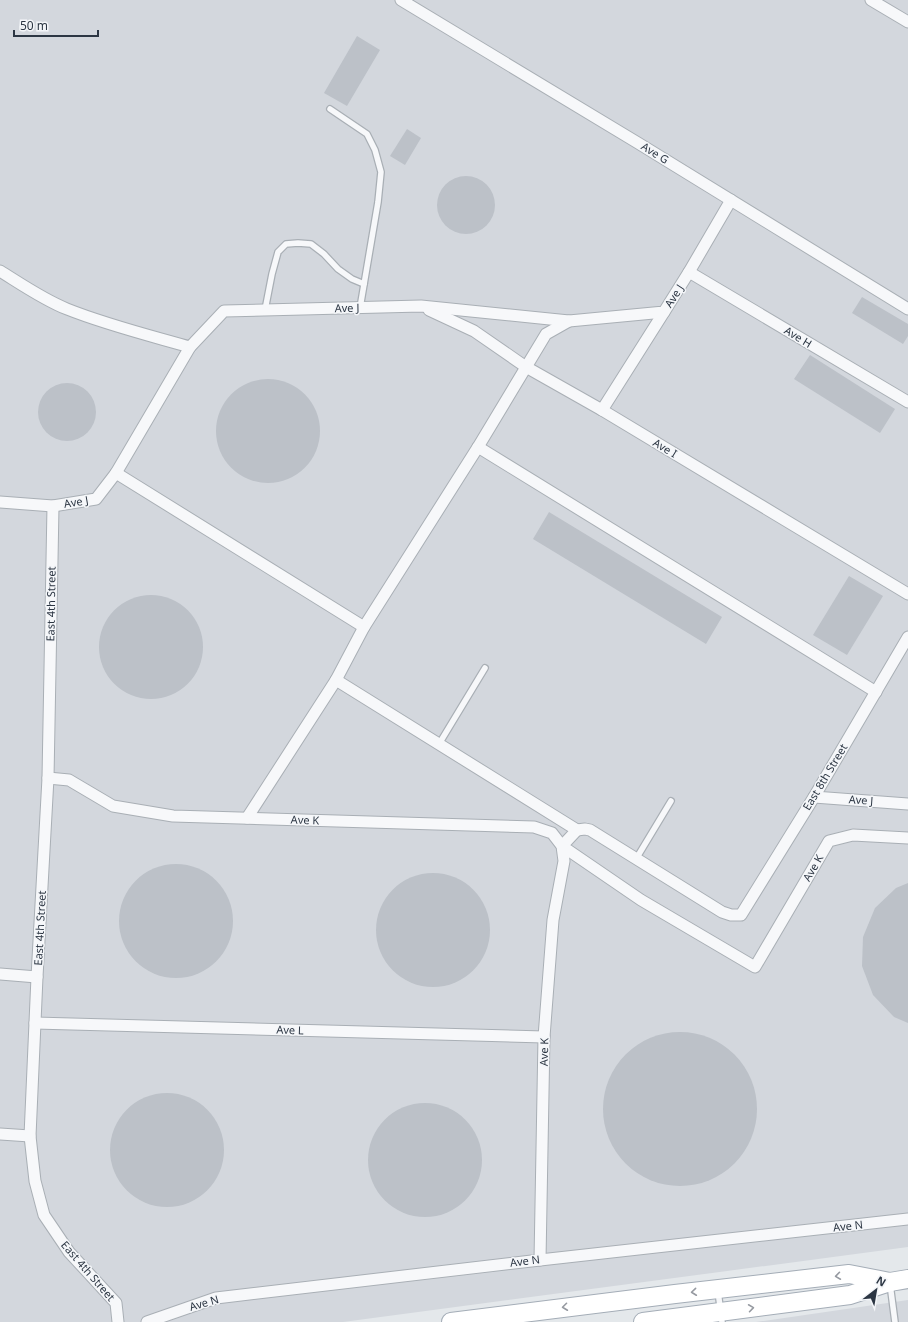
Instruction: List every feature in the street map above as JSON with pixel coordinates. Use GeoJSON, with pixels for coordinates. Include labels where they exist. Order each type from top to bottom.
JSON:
{"type":"FeatureCollection","features":[{"type":"Feature","properties":{"kind":"main road"},"geometry":{"type":"LineString","coordinates":[[451,1322],[849,1274],[890,1282]]}},
{"type":"Feature","properties":{"kind":"main road"},"geometry":{"type":"LineString","coordinates":[[643,1322],[721,1317],[850,1295],[890,1282],[908,1280]]}},
{"type":"Feature","properties":{"kind":"street","name":"Ave G"},"geometry":{"type":"LineString","coordinates":[[401,0],[638,143],[908,309]]}},
{"type":"Feature","properties":{"kind":"street"},"geometry":{"type":"LineString","coordinates":[[872,0],[908,22]]}},
{"type":"Feature","properties":{"kind":"street","name":"Ave J"},"geometry":{"type":"LineString","coordinates":[[0,502],[53,506],[96,498],[116,473],[190,347],[224,311],[421,306],[569,321],[664,312],[731,200]]}},
{"type":"Feature","properties":{"kind":"street"},"geometry":{"type":"LineString","coordinates":[[0,271],[66,308],[124,329],[190,347]]}},
{"type":"Feature","properties":{"kind":"street","name":"Ave H"},"geometry":{"type":"LineString","coordinates":[[689,272],[908,402]]}},
{"type":"Feature","properties":{"kind":"street","name":"Ave I"},"geometry":{"type":"LineString","coordinates":[[421,306],[474,331],[526,367],[602,410],[908,594]]}},
{"type":"Feature","properties":{"kind":"street"},"geometry":{"type":"LineString","coordinates":[[602,410],[664,312]]}},
{"type":"Feature","properties":{"kind":"street"},"geometry":{"type":"LineString","coordinates":[[247,818],[336,680],[364,627],[478,447],[546,334],[569,321]]}},
{"type":"Feature","properties":{"kind":"street"},"geometry":{"type":"LineString","coordinates":[[478,447],[876,692]]}},
{"type":"Feature","properties":{"kind":"street"},"geometry":{"type":"LineString","coordinates":[[116,473],[364,627]]}},
{"type":"Feature","properties":{"kind":"street","name":"East 4th Street"},"geometry":{"type":"LineString","coordinates":[[53,506],[48,778],[30,1136],[35,1181],[44,1214],[69,1252],[116,1303],[118,1322]]}},
{"type":"Feature","properties":{"kind":"street","name":"East 8th Street"},"geometry":{"type":"LineString","coordinates":[[636,859],[722,912],[731,915],[741,915],[814,797],[908,638]]}},
{"type":"Feature","properties":{"kind":"street"},"geometry":{"type":"LineString","coordinates":[[336,680],[577,830]]}},
{"type":"Feature","properties":{"kind":"street","name":"Ave K"},"geometry":{"type":"LineString","coordinates":[[48,778],[69,780],[113,806],[173,816],[534,827],[552,832],[562,846],[641,900],[755,967],[829,841],[854,835],[908,838]]}},
{"type":"Feature","properties":{"kind":"street","name":"Ave J"},"geometry":{"type":"LineString","coordinates":[[814,797],[908,804]]}},
{"type":"Feature","properties":{"kind":"street"},"geometry":{"type":"LineString","coordinates":[[562,846],[577,830],[590,830],[636,859]]}},
{"type":"Feature","properties":{"kind":"street","name":"Ave K"},"geometry":{"type":"LineString","coordinates":[[540,1260],[544,1037],[553,920],[564,861],[562,846]]}},
{"type":"Feature","properties":{"kind":"street"},"geometry":{"type":"LineString","coordinates":[[0,974],[37,977]]}},
{"type":"Feature","properties":{"kind":"street","name":"Ave L"},"geometry":{"type":"LineString","coordinates":[[35,1022],[544,1037]]}},
{"type":"Feature","properties":{"kind":"street"},"geometry":{"type":"LineString","coordinates":[[0,1134],[30,1136]]}},
{"type":"Feature","properties":{"kind":"street","name":"Ave N"},"geometry":{"type":"LineString","coordinates":[[147,1322],[216,1298],[540,1260],[908,1220]]}},
{"type":"Feature","properties":{"kind":"lane"},"geometry":{"type":"LineString","coordinates":[[330,109],[367,134],[375,150],[381,172],[378,202],[360,308]]}},
{"type":"Feature","properties":{"kind":"lane"},"geometry":{"type":"LineString","coordinates":[[265,310],[278,252],[286,244],[298,242],[311,244],[324,254],[338,269],[364,284]]}},
{"type":"Feature","properties":{"kind":"lane"},"geometry":{"type":"LineString","coordinates":[[439,744],[485,668]]}},
{"type":"Feature","properties":{"kind":"lane"},"geometry":{"type":"LineString","coordinates":[[636,859],[671,801]]}},
{"type":"Feature","properties":{"kind":"lane"},"geometry":{"type":"LineString","coordinates":[[890,1282],[895,1322]]}},
{"type":"Feature","properties":{"kind":"lane"},"geometry":{"type":"LineString","coordinates":[[718,1289],[721,1317]]}},
{"type":"Feature","properties":{"kind":"shaded area"},"geometry":{"type":"Polygon","coordinates":[[[0,0],[908,0],[908,1247],[343,1322],[0,1322],[0,0]]]}},
{"type":"Feature","properties":{"kind":"shaded area"},"geometry":{"type":"Polygon","coordinates":[[[908,1300],[908,1322],[756,1322],[908,1300]]]}},
{"type":"Feature","properties":{"kind":"building"},"geometry":{"type":"Polygon","coordinates":[[[357,36],[380,50],[347,106],[324,93],[357,36]]]}},
{"type":"Feature","properties":{"kind":"building"},"geometry":{"type":"Polygon","coordinates":[[[407,129],[421,138],[405,165],[390,156],[407,129]]]}},
{"type":"Feature","properties":{"kind":"building"},"geometry":{"type":"Polygon","coordinates":[[[466,176],[477,178],[487,184],[493,194],[495,205],[493,216],[487,226],[477,232],[466,234],[455,232],[445,226],[439,216],[437,205],[439,194],[445,184],[455,178],[466,176]]]}},
{"type":"Feature","properties":{"kind":"building"},"geometry":{"type":"Polygon","coordinates":[[[862,297],[908,324],[908,336],[903,344],[852,313],[862,297]]]}},
{"type":"Feature","properties":{"kind":"building"},"geometry":{"type":"Polygon","coordinates":[[[810,355],[895,409],[880,433],[794,379],[810,355]]]}},
{"type":"Feature","properties":{"kind":"building"},"geometry":{"type":"Polygon","coordinates":[[[268,379],[288,383],[305,394],[316,411],[320,431],[316,451],[305,468],[288,479],[268,483],[248,479],[231,468],[220,451],[216,431],[220,411],[231,394],[248,383],[268,379]]]}},
{"type":"Feature","properties":{"kind":"building"},"geometry":{"type":"Polygon","coordinates":[[[61,383],[73,383],[88,391],[96,406],[96,418],[88,433],[73,441],[61,441],[46,433],[38,418],[38,406],[46,391],[61,383]]]}},
{"type":"Feature","properties":{"kind":"building"},"geometry":{"type":"Polygon","coordinates":[[[549,512],[722,617],[706,644],[533,539],[549,512]]]}},
{"type":"Feature","properties":{"kind":"building"},"geometry":{"type":"Polygon","coordinates":[[[849,576],[883,596],[847,655],[813,635],[849,576]]]}},
{"type":"Feature","properties":{"kind":"building"},"geometry":{"type":"Polygon","coordinates":[[[151,595],[171,599],[188,610],[199,627],[203,647],[199,667],[188,684],[171,695],[151,699],[131,695],[114,684],[103,667],[99,647],[103,627],[114,610],[131,599],[151,595]]]}},
{"type":"Feature","properties":{"kind":"building"},"geometry":{"type":"Polygon","coordinates":[[[176,864],[187,865],[198,869],[208,874],[216,881],[223,889],[228,899],[232,910],[232,932],[228,943],[223,953],[216,961],[208,968],[198,973],[187,977],[176,978],[165,977],[154,973],[144,968],[136,961],[129,953],[124,943],[120,932],[119,921],[120,910],[124,899],[129,889],[136,881],[144,874],[154,869],[165,865],[176,864]]]}},
{"type":"Feature","properties":{"kind":"building"},"geometry":{"type":"Polygon","coordinates":[[[433,873],[444,874],[455,878],[465,883],[473,890],[480,898],[485,908],[489,919],[489,941],[485,952],[480,962],[473,970],[465,977],[455,982],[444,986],[433,987],[422,986],[411,982],[401,977],[393,970],[386,962],[381,952],[377,941],[376,930],[377,919],[381,908],[386,898],[393,890],[401,883],[411,878],[422,874],[433,873]]]}},
{"type":"Feature","properties":{"kind":"building"},"geometry":{"type":"Polygon","coordinates":[[[908,883],[908,1023],[894,1017],[873,995],[862,966],[863,937],[875,908],[896,888],[908,883]]]}},
{"type":"Feature","properties":{"kind":"building"},"geometry":{"type":"Polygon","coordinates":[[[672,1032],[688,1032],[702,1035],[716,1041],[723,1045],[739,1060],[748,1073],[754,1087],[757,1109],[754,1131],[748,1145],[744,1152],[729,1168],[716,1177],[702,1183],[688,1186],[672,1186],[658,1183],[637,1173],[616,1152],[606,1131],[603,1117],[603,1101],[606,1087],[616,1066],[637,1045],[658,1035],[672,1032]]]}},
{"type":"Feature","properties":{"kind":"building"},"geometry":{"type":"Polygon","coordinates":[[[167,1093],[178,1094],[189,1098],[207,1110],[219,1128],[223,1139],[223,1161],[219,1172],[207,1190],[189,1202],[178,1206],[167,1207],[156,1206],[145,1202],[127,1190],[115,1172],[111,1161],[110,1150],[111,1139],[115,1128],[127,1110],[145,1098],[156,1094],[167,1093]]]}},
{"type":"Feature","properties":{"kind":"building"},"geometry":{"type":"Polygon","coordinates":[[[425,1103],[436,1104],[447,1108],[465,1120],[477,1138],[481,1149],[481,1171],[477,1182],[465,1200],[447,1212],[436,1216],[425,1217],[414,1216],[403,1212],[385,1200],[373,1182],[369,1171],[368,1160],[369,1149],[373,1138],[385,1120],[403,1108],[414,1104],[425,1103]]]}}]}
